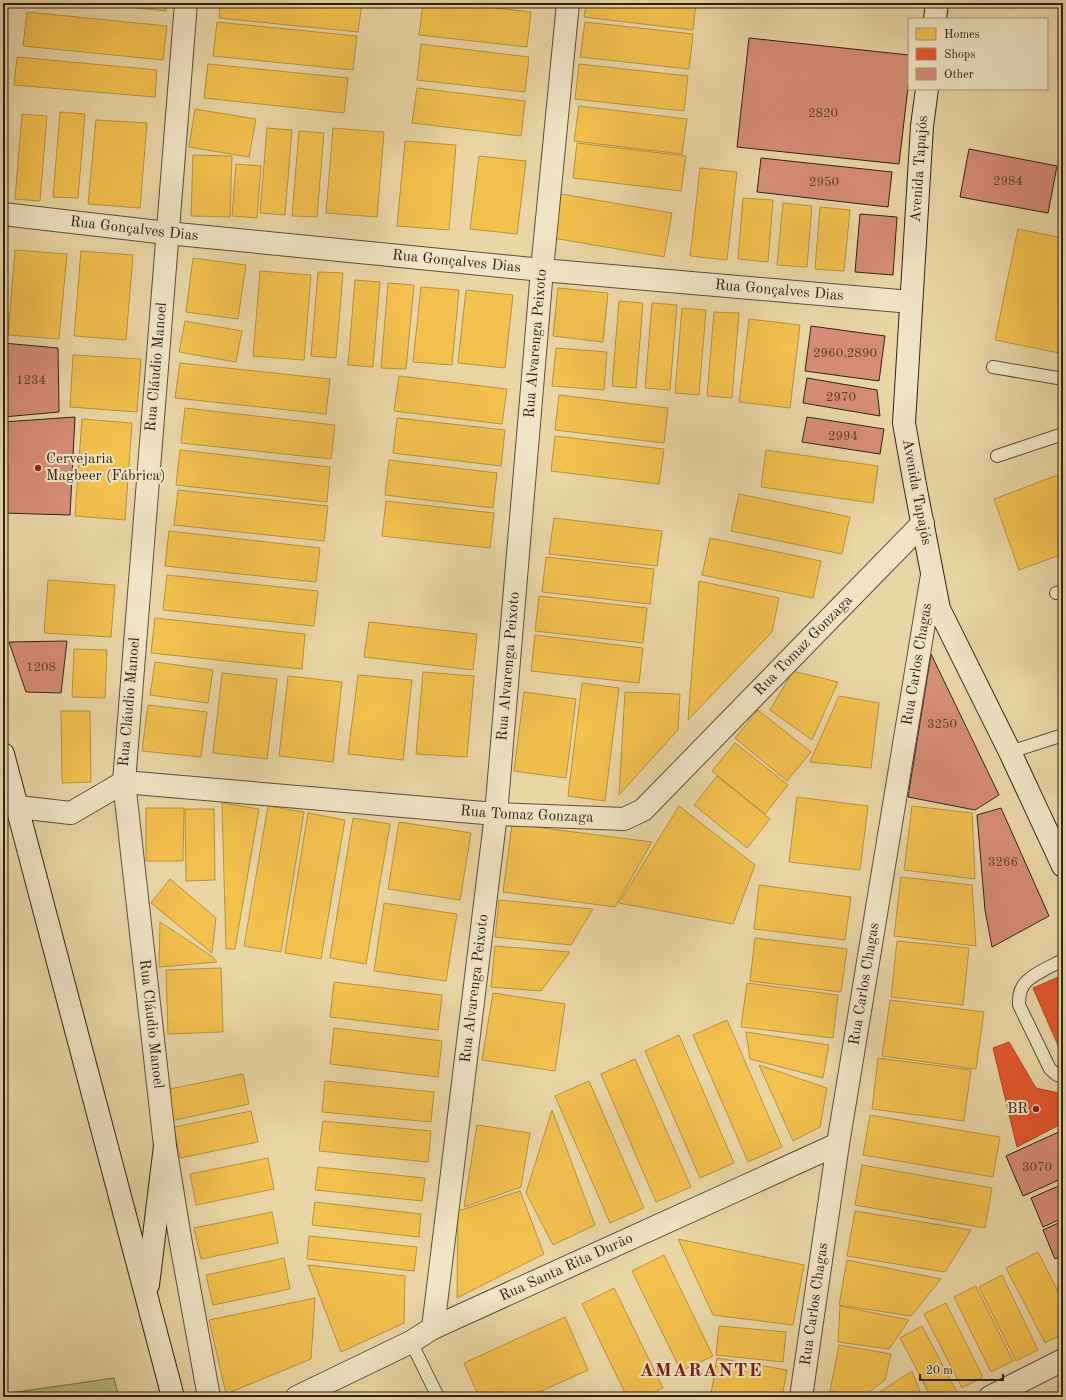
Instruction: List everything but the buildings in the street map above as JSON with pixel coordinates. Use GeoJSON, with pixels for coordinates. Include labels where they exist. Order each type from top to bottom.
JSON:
{"type":"FeatureCollection","features":[{"type":"Feature","properties":{"kind":"street","name":"Rua Cláudio Manoel"},"geometry":{"type":"LineString","coordinates":[[186,3],[124,782],[165,1146],[180,1238],[210,1397]]}},
{"type":"Feature","properties":{"kind":"street","name":"Rua Alvarenga Peixoto"},"geometry":{"type":"LineString","coordinates":[[433,1328],[496,814],[542,270],[568,3]]}},
{"type":"Feature","properties":{"kind":"street"},"geometry":{"type":"LineString","coordinates":[[935,18],[937,3]]}},
{"type":"Feature","properties":{"kind":"street","name":"Avenida Tapajós"},"geometry":{"type":"LineString","coordinates":[[927,90],[922,126],[904,423],[939,609],[1010,752],[1063,866]]}},
{"type":"Feature","properties":{"kind":"street","name":"Rua Gonçalves Dias"},"geometry":{"type":"LineString","coordinates":[[3,214],[168,233],[542,270],[912,302]]}},
{"type":"Feature","properties":{"kind":"street","name":"Rua Tomaz Gonzaga"},"geometry":{"type":"LineString","coordinates":[[124,782],[496,814],[624,819],[643,810],[923,522]]}},
{"type":"Feature","properties":{"kind":"street","name":"Rua Carlos Chagas"},"geometry":{"type":"LineString","coordinates":[[801,1397],[838,1144],[932,571]]}},
{"type":"Feature","properties":{"kind":"street"},"geometry":{"type":"LineString","coordinates":[[3,754],[174,1397]]}},
{"type":"Feature","properties":{"kind":"street"},"geometry":{"type":"LineString","coordinates":[[18,807],[71,813],[124,782]]}},
{"type":"Feature","properties":{"kind":"street","name":"Rua Santa Rita Durão"},"geometry":{"type":"LineString","coordinates":[[309,1395],[411,1342],[433,1328],[838,1144]]}},
{"type":"Feature","properties":{"kind":"street"},"geometry":{"type":"LineString","coordinates":[[147,1296],[165,1146]]}},
{"type":"Feature","properties":{"kind":"street"},"geometry":{"type":"LineString","coordinates":[[990,1397],[1063,1360]]}},
{"type":"Feature","properties":{"kind":"lane"},"geometry":{"type":"LineString","coordinates":[[992,367],[1063,378]]}},
{"type":"Feature","properties":{"kind":"lane"},"geometry":{"type":"LineString","coordinates":[[997,456],[1063,434]]}},
{"type":"Feature","properties":{"kind":"lane"},"geometry":{"type":"LineString","coordinates":[[1010,752],[1063,735]]}},
{"type":"Feature","properties":{"kind":"lane"},"geometry":{"type":"LineString","coordinates":[[1063,960],[1032,977],[1023,985],[1019,1005],[1050,1069],[1056,1075],[1063,1076]]}},
{"type":"Feature","properties":{"kind":"lane"},"geometry":{"type":"LineString","coordinates":[[411,1342],[438,1397]]}},
{"type":"Feature","properties":{"kind":"green space"},"geometry":{"type":"Polygon","coordinates":[[[114,1378],[119,1397],[3,1397],[3,1394],[114,1378]]]}},
{"type":"Feature","properties":{"kind":"place","name":"Cervejaria Magbeer (Fábrica)"},"geometry":{"type":"Point","coordinates":[38,468]}},
{"type":"Feature","properties":{"kind":"place","name":"BR"},"geometry":{"type":"Point","coordinates":[1036,1109]}},
{"type":"Feature","properties":{"kind":"district","name":"AMARANTE"},"geometry":{"type":"Point","coordinates":[701,1371]}}]}
